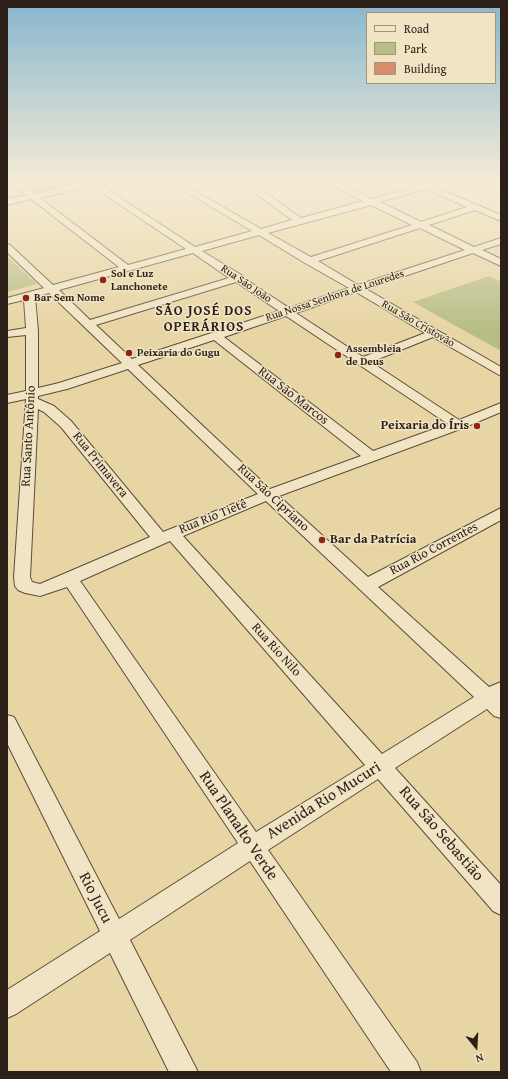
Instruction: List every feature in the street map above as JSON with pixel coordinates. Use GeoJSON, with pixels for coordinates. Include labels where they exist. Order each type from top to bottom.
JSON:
{"type":"FeatureCollection","features":[{"type":"Feature","properties":{"kind":"street"},"geometry":{"type":"LineString","coordinates":[[78,231],[123,266]]}},
{"type":"Feature","properties":{"kind":"street","name":"Rua São João"},"geometry":{"type":"LineString","coordinates":[[166,231],[239,278],[458,425]]}},
{"type":"Feature","properties":{"kind":"street"},"geometry":{"type":"LineString","coordinates":[[7,294],[50,286],[250,231]]}},
{"type":"Feature","properties":{"kind":"street","name":"Rua São Cristovão"},"geometry":{"type":"LineString","coordinates":[[257,231],[501,372]]}},
{"type":"Feature","properties":{"kind":"street"},"geometry":{"type":"LineString","coordinates":[[309,261],[400,231]]}},
{"type":"Feature","properties":{"kind":"street"},"geometry":{"type":"LineString","coordinates":[[433,231],[501,263]]}},
{"type":"Feature","properties":{"kind":"street","name":"Rua Nossa Senhora de Louredes"},"geometry":{"type":"LineString","coordinates":[[7,399],[32,397],[501,240]]}},
{"type":"Feature","properties":{"kind":"street","name":"Rua São Cipriano"},"geometry":{"type":"LineString","coordinates":[[7,247],[50,286],[268,495],[367,585],[497,699]]}},
{"type":"Feature","properties":{"kind":"street"},"geometry":{"type":"LineString","coordinates":[[89,324],[239,278]]}},
{"type":"Feature","properties":{"kind":"street"},"geometry":{"type":"LineString","coordinates":[[7,301],[29,295],[50,286]]}},
{"type":"Feature","properties":{"kind":"street","name":"Rua Santo Antônio"},"geometry":{"type":"LineString","coordinates":[[22,577],[32,397],[32,330],[29,295]]}},
{"type":"Feature","properties":{"kind":"street"},"geometry":{"type":"LineString","coordinates":[[7,334],[32,330]]}},
{"type":"Feature","properties":{"kind":"street"},"geometry":{"type":"LineString","coordinates":[[363,361],[434,333]]}},
{"type":"Feature","properties":{"kind":"street","name":"Rua São Marcos"},"geometry":{"type":"LineString","coordinates":[[216,336],[370,456]]}},
{"type":"Feature","properties":{"kind":"street","name":"Rua Primavera"},"geometry":{"type":"LineString","coordinates":[[32,397],[66,424],[166,536]]}},
{"type":"Feature","properties":{"kind":"street","name":"Rua Rio Tietê"},"geometry":{"type":"LineString","coordinates":[[22,577],[24,586],[40,590],[70,580],[166,536],[268,495],[500,408]]}},
{"type":"Feature","properties":{"kind":"street","name":"Rua Rio Correntes"},"geometry":{"type":"LineString","coordinates":[[367,585],[501,513]]}},
{"type":"Feature","properties":{"kind":"street","name":"Rua Rio Nilo"},"geometry":{"type":"LineString","coordinates":[[166,536],[380,766]]}},
{"type":"Feature","properties":{"kind":"street","name":"Rua Planalto Verde"},"geometry":{"type":"LineString","coordinates":[[70,580],[407,1072]]}},
{"type":"Feature","properties":{"kind":"street","name":"Avenida Rio Mucuri"},"geometry":{"type":"LineString","coordinates":[[7,1005],[380,766],[497,699]]}},
{"type":"Feature","properties":{"kind":"street","name":"Rio Jucu"},"geometry":{"type":"LineString","coordinates":[[7,723],[184,1072]]}},
{"type":"Feature","properties":{"kind":"street","name":"Rua São Sebastião"},"geometry":{"type":"LineString","coordinates":[[380,766],[501,903]]}},
{"type":"Feature","properties":{"kind":"green space"},"geometry":{"type":"Polygon","coordinates":[[[7,256],[37,284],[7,292],[7,256]]]}},
{"type":"Feature","properties":{"kind":"green space"},"geometry":{"type":"Polygon","coordinates":[[[489,276],[501,282],[501,351],[413,302],[489,276]]]}},
{"type":"Feature","properties":{"kind":"place","name":"Sol e Luz Lanchonete"},"geometry":{"type":"Point","coordinates":[103,280]}},
{"type":"Feature","properties":{"kind":"place","name":"Bar Sem Nome"},"geometry":{"type":"Point","coordinates":[26,298]}},
{"type":"Feature","properties":{"kind":"place","name":"Peixaria do Gugu"},"geometry":{"type":"Point","coordinates":[129,353]}},
{"type":"Feature","properties":{"kind":"place","name":"Assembleia de Deus"},"geometry":{"type":"Point","coordinates":[338,355]}},
{"type":"Feature","properties":{"kind":"place","name":"Peixaria do Íris"},"geometry":{"type":"Point","coordinates":[477,426]}},
{"type":"Feature","properties":{"kind":"place","name":"Bar da Patrícia"},"geometry":{"type":"Point","coordinates":[322,540]}},
{"type":"Feature","properties":{"kind":"district","name":"SÃO JOSÉ DOS OPERÁRIOS"},"geometry":{"type":"Point","coordinates":[204,320]}}]}
